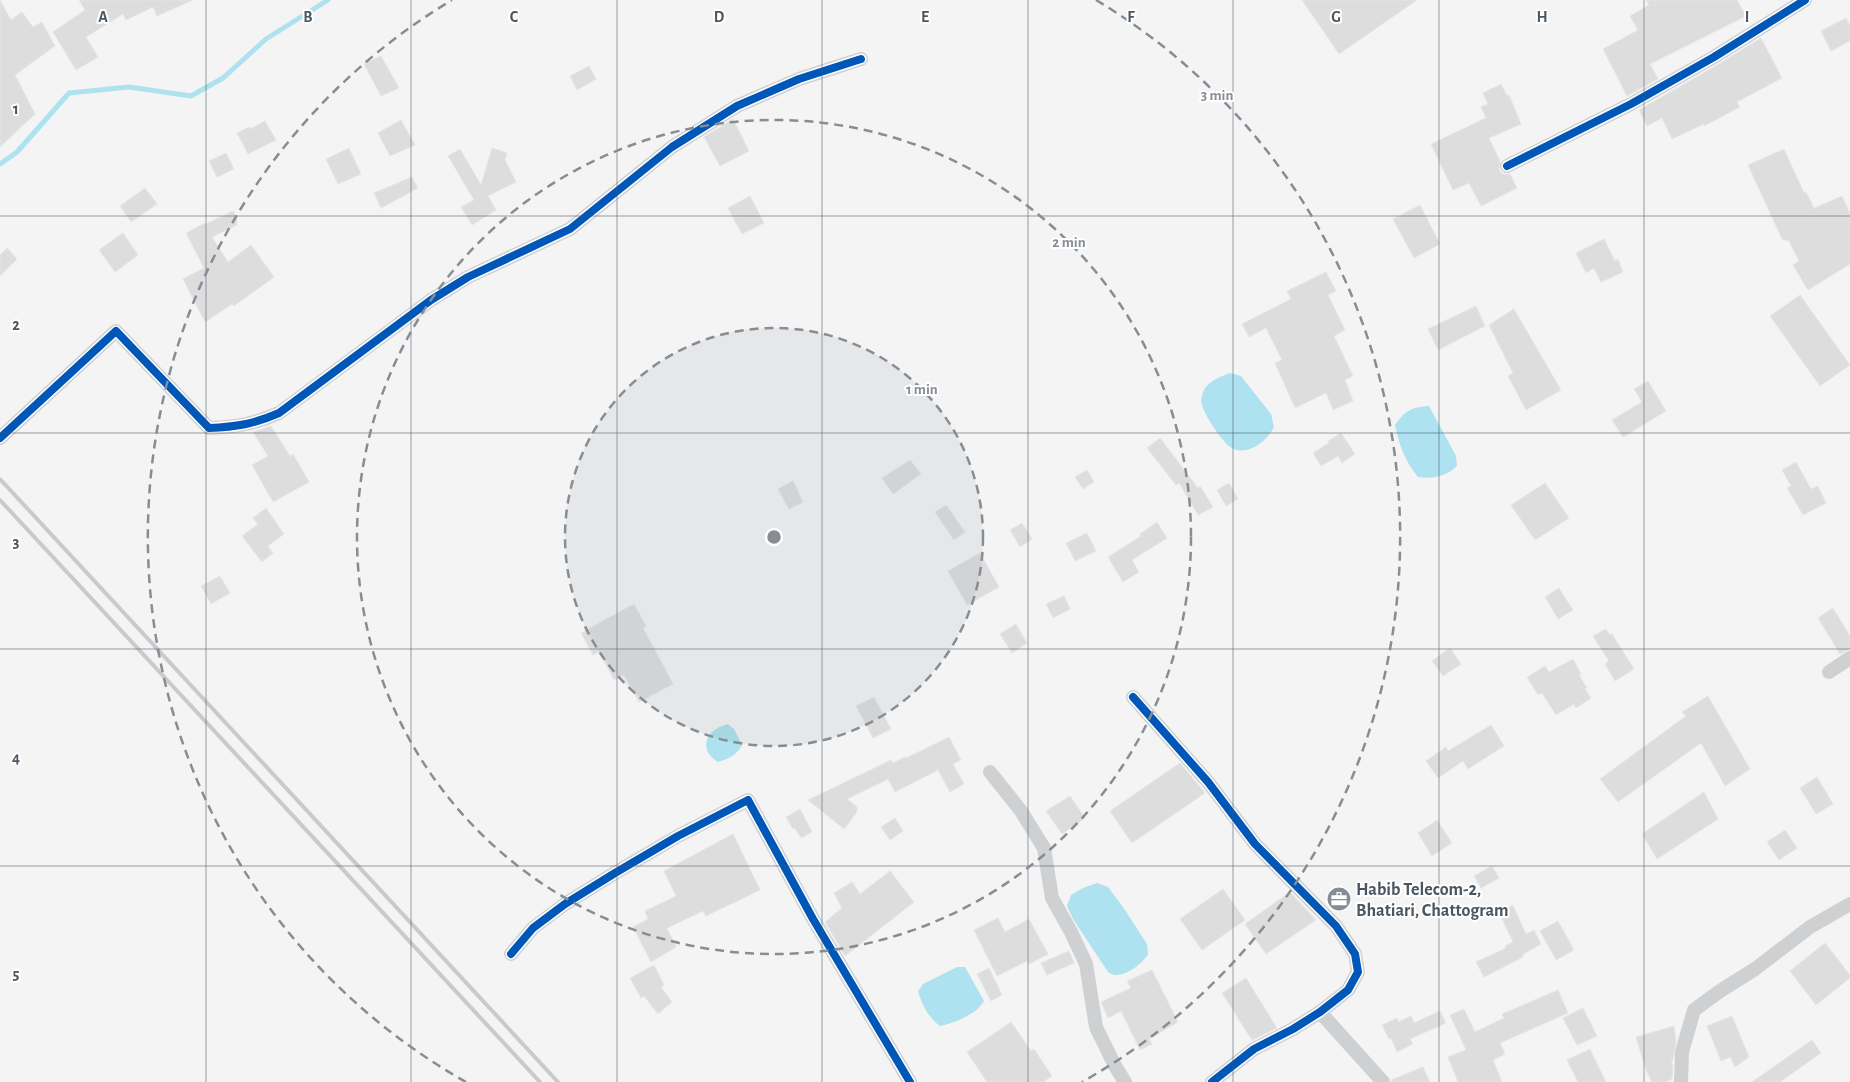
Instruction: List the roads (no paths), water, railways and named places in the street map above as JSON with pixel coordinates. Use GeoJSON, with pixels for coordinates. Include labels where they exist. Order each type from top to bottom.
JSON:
{"type":"FeatureCollection","features":[{"type":"Feature","properties":{"kind":"street"},"geometry":{"type":"LineString","coordinates":[[1507,166],[1631,104],[1714,57],[1805,0]]}},
{"type":"Feature","properties":{"kind":"street"},"geometry":{"type":"LineString","coordinates":[[0,438],[116,331],[209,428],[231,427],[258,422],[279,413],[374,340],[438,295],[468,277],[570,229],[672,147],[737,106],[799,79],[861,59]]}},
{"type":"Feature","properties":{"kind":"street"},"geometry":{"type":"LineString","coordinates":[[1829,672],[1850,658]]}},
{"type":"Feature","properties":{"kind":"street"},"geometry":{"type":"LineString","coordinates":[[1133,697],[1208,782],[1255,844],[1336,926],[1355,954],[1358,972],[1348,990],[1320,1012],[1254,1049],[1212,1082]]}},
{"type":"Feature","properties":{"kind":"street"},"geometry":{"type":"LineString","coordinates":[[990,772],[1021,811],[1044,848],[1052,898],[1086,964],[1096,1027],[1125,1082]]}},
{"type":"Feature","properties":{"kind":"street"},"geometry":{"type":"LineString","coordinates":[[511,954],[532,928],[565,904],[678,836],[748,800],[813,919],[910,1082]]}},
{"type":"Feature","properties":{"kind":"street"},"geometry":{"type":"LineString","coordinates":[[1681,1082],[1682,1052],[1694,1010],[1720,991],[1756,969],[1810,927],[1850,904]]}},
{"type":"Feature","properties":{"kind":"street"},"geometry":{"type":"LineString","coordinates":[[1320,1012],[1383,1082]]}},
{"type":"Feature","properties":{"kind":"water"},"geometry":{"type":"Polygon","coordinates":[[[1230,373],[1241,376],[1271,414],[1274,427],[1271,432],[1267,438],[1250,449],[1236,450],[1230,447],[1212,426],[1202,406],[1201,398],[1206,387],[1216,379],[1230,373]]]}},
{"type":"Feature","properties":{"kind":"water"},"geometry":{"type":"Polygon","coordinates":[[[1429,406],[1456,456],[1457,466],[1448,473],[1429,478],[1418,477],[1409,465],[1398,439],[1395,425],[1409,411],[1418,407],[1429,406]]]}},
{"type":"Feature","properties":{"kind":"water"},"geometry":{"type":"Polygon","coordinates":[[[728,724],[734,729],[742,745],[732,756],[718,762],[711,757],[708,751],[706,746],[707,740],[714,730],[728,724]]]}},
{"type":"Feature","properties":{"kind":"water"},"geometry":{"type":"Polygon","coordinates":[[[1097,883],[1108,887],[1147,944],[1148,954],[1143,961],[1130,971],[1121,974],[1115,975],[1108,972],[1073,919],[1067,906],[1071,895],[1097,883]]]}},
{"type":"Feature","properties":{"kind":"water"},"geometry":{"type":"Polygon","coordinates":[[[957,967],[965,967],[984,1001],[970,1014],[940,1026],[926,1010],[918,991],[923,984],[957,967]]]}},
{"type":"Feature","properties":{"kind":"waterway"},"geometry":{"type":"LineString","coordinates":[[0,164],[17,152],[69,93],[129,87],[191,96],[223,78],[266,39],[328,0]]}},
{"type":"Feature","properties":{"kind":"railway"},"geometry":{"type":"LineString","coordinates":[[0,479],[558,1082]]}},
{"type":"Feature","properties":{"kind":"railway"},"geometry":{"type":"LineString","coordinates":[[0,500],[540,1082]]}},
{"type":"Feature","properties":{"kind":"place","name":"Habib Telecom-2, Bhatiari, Chattogram"},"geometry":{"type":"Point","coordinates":[1339,899]}}]}
